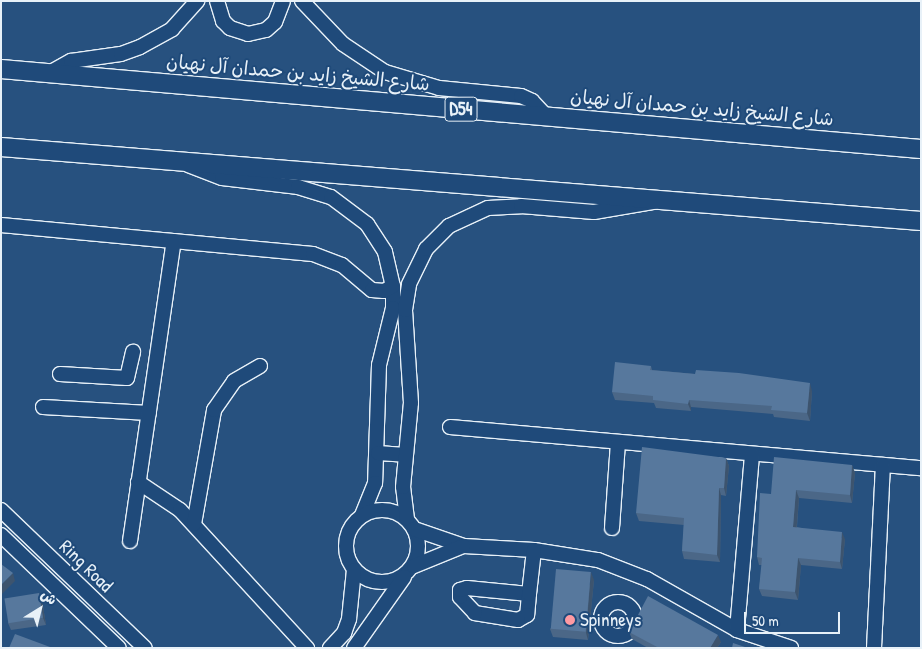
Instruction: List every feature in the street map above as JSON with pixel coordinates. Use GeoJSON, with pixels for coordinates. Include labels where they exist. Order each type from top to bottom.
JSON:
{"type":"FeatureCollection","features":[{"type":"Feature","properties":{"kind":"main road","name":"شارع الشيخ زايد بن حمدان آل نهيان"},"geometry":{"type":"LineString","coordinates":[[1,69],[921,149]]}},
{"type":"Feature","properties":{"kind":"main road"},"geometry":{"type":"LineString","coordinates":[[1,147],[921,221]]}},
{"type":"Feature","properties":{"kind":"street"},"geometry":{"type":"LineString","coordinates":[[49,73],[71,61],[121,54],[140,47],[172,29],[197,1]]}},
{"type":"Feature","properties":{"kind":"street"},"geometry":{"type":"LineString","coordinates":[[217,1],[223,21],[230,28],[248,34],[266,30],[275,22],[283,1]]}},
{"type":"Feature","properties":{"kind":"street"},"geometry":{"type":"LineString","coordinates":[[302,1],[343,44],[386,72],[438,88],[521,96],[532,101],[546,116]]}},
{"type":"Feature","properties":{"kind":"street"},"geometry":{"type":"LineString","coordinates":[[184,162],[222,178],[309,189],[341,202],[363,220],[380,242],[389,263],[393,286],[391,319],[379,365],[378,453],[375,483],[362,515],[347,534],[348,559],[354,570],[361,576],[380,583],[399,579],[410,570],[464,546]]}},
{"type":"Feature","properties":{"kind":"street"},"geometry":{"type":"LineString","coordinates":[[354,648],[410,570],[419,547],[410,524],[403,487],[411,403],[406,297],[419,260],[441,232],[468,215],[499,206],[594,212],[626,209],[657,201]]}},
{"type":"Feature","properties":{"kind":"street"},"geometry":{"type":"LineString","coordinates":[[1,225],[318,255],[342,265],[372,290],[384,291],[393,286]]}},
{"type":"Feature","properties":{"kind":"street"},"geometry":{"type":"LineString","coordinates":[[130,541],[174,241]]}},
{"type":"Feature","properties":{"kind":"street"},"geometry":{"type":"LineString","coordinates":[[60,374],[122,379],[129,376],[133,352]]}},
{"type":"Feature","properties":{"kind":"street"},"geometry":{"type":"LineString","coordinates":[[194,524],[214,410],[234,381],[260,366]]}},
{"type":"Feature","properties":{"kind":"street"},"geometry":{"type":"LineString","coordinates":[[130,369],[155,372]]}},
{"type":"Feature","properties":{"kind":"street"},"geometry":{"type":"LineString","coordinates":[[44,407],[82,412],[149,413]]}},
{"type":"Feature","properties":{"kind":"street"},"geometry":{"type":"LineString","coordinates":[[450,427],[921,468]]}},
{"type":"Feature","properties":{"kind":"street"},"geometry":{"type":"LineString","coordinates":[[612,528],[618,442]]}},
{"type":"Feature","properties":{"kind":"street"},"geometry":{"type":"LineString","coordinates":[[378,453],[405,455]]}},
{"type":"Feature","properties":{"kind":"street"},"geometry":{"type":"LineString","coordinates":[[737,630],[752,454]]}},
{"type":"Feature","properties":{"kind":"street"},"geometry":{"type":"LineString","coordinates":[[874,648],[883,465]]}},
{"type":"Feature","properties":{"kind":"street"},"geometry":{"type":"LineString","coordinates":[[138,482],[171,501],[307,648]]}},
{"type":"Feature","properties":{"kind":"street","name":"Ring Road"},"geometry":{"type":"LineString","coordinates":[[1,510],[145,648]]}},
{"type":"Feature","properties":{"kind":"street"},"geometry":{"type":"LineString","coordinates":[[362,515],[385,510],[438,540],[464,546],[572,554],[623,568],[737,630],[791,648]]}},
{"type":"Feature","properties":{"kind":"street","name":"Ring Road"},"geometry":{"type":"LineString","coordinates":[[1,535],[120,648]]}},
{"type":"Feature","properties":{"kind":"street"},"geometry":{"type":"LineString","coordinates":[[529,594],[463,588],[459,593],[464,603],[476,613],[522,620],[527,615],[534,550]]}},
{"type":"Feature","properties":{"kind":"street"},"geometry":{"type":"LineString","coordinates":[[330,648],[344,632],[349,619],[354,570]]}},
{"type":"Feature","properties":{"kind":"building"},"geometry":{"type":"Polygon","coordinates":[[[615,362],[651,366],[650,370],[695,374],[696,370],[739,373],[810,383],[807,413],[771,410],[772,406],[689,400],[688,404],[653,400],[653,396],[612,392],[615,362]]]}},
{"type":"Feature","properties":{"kind":"building"},"geometry":{"type":"Polygon","coordinates":[[[642,447],[726,458],[724,488],[719,488],[717,555],[682,551],[684,518],[636,513],[642,447]]]}},
{"type":"Feature","properties":{"kind":"building"},"geometry":{"type":"Polygon","coordinates":[[[774,457],[852,465],[850,495],[796,490],[793,527],[842,532],[840,562],[798,558],[795,592],[759,589],[762,558],[757,557],[760,493],[771,494],[774,457]]]}},
{"type":"Feature","properties":{"kind":"building"},"geometry":{"type":"Polygon","coordinates":[[[1,564],[13,573],[1,585],[1,564]]]}},
{"type":"Feature","properties":{"kind":"building"},"geometry":{"type":"Polygon","coordinates":[[[556,569],[591,572],[586,632],[551,629],[556,569]]]}},
{"type":"Feature","properties":{"kind":"building"},"geometry":{"type":"Polygon","coordinates":[[[39,593],[43,618],[8,623],[4,598],[39,593]]]}},
{"type":"Feature","properties":{"kind":"building"},"geometry":{"type":"Polygon","coordinates":[[[648,596],[718,635],[710,648],[659,648],[629,632],[648,596]]]}},
{"type":"Feature","properties":{"kind":"building"},"geometry":{"type":"Polygon","coordinates":[[[15,634],[50,647],[50,648],[9,648],[15,634]]]}},
{"type":"Feature","properties":{"kind":"building"},"geometry":{"type":"Polygon","coordinates":[[[733,643],[748,648],[732,648],[733,643]]]}},
{"type":"Feature","properties":{"kind":"place","name":"Spinneys"},"geometry":{"type":"Point","coordinates":[570,620]}}]}
